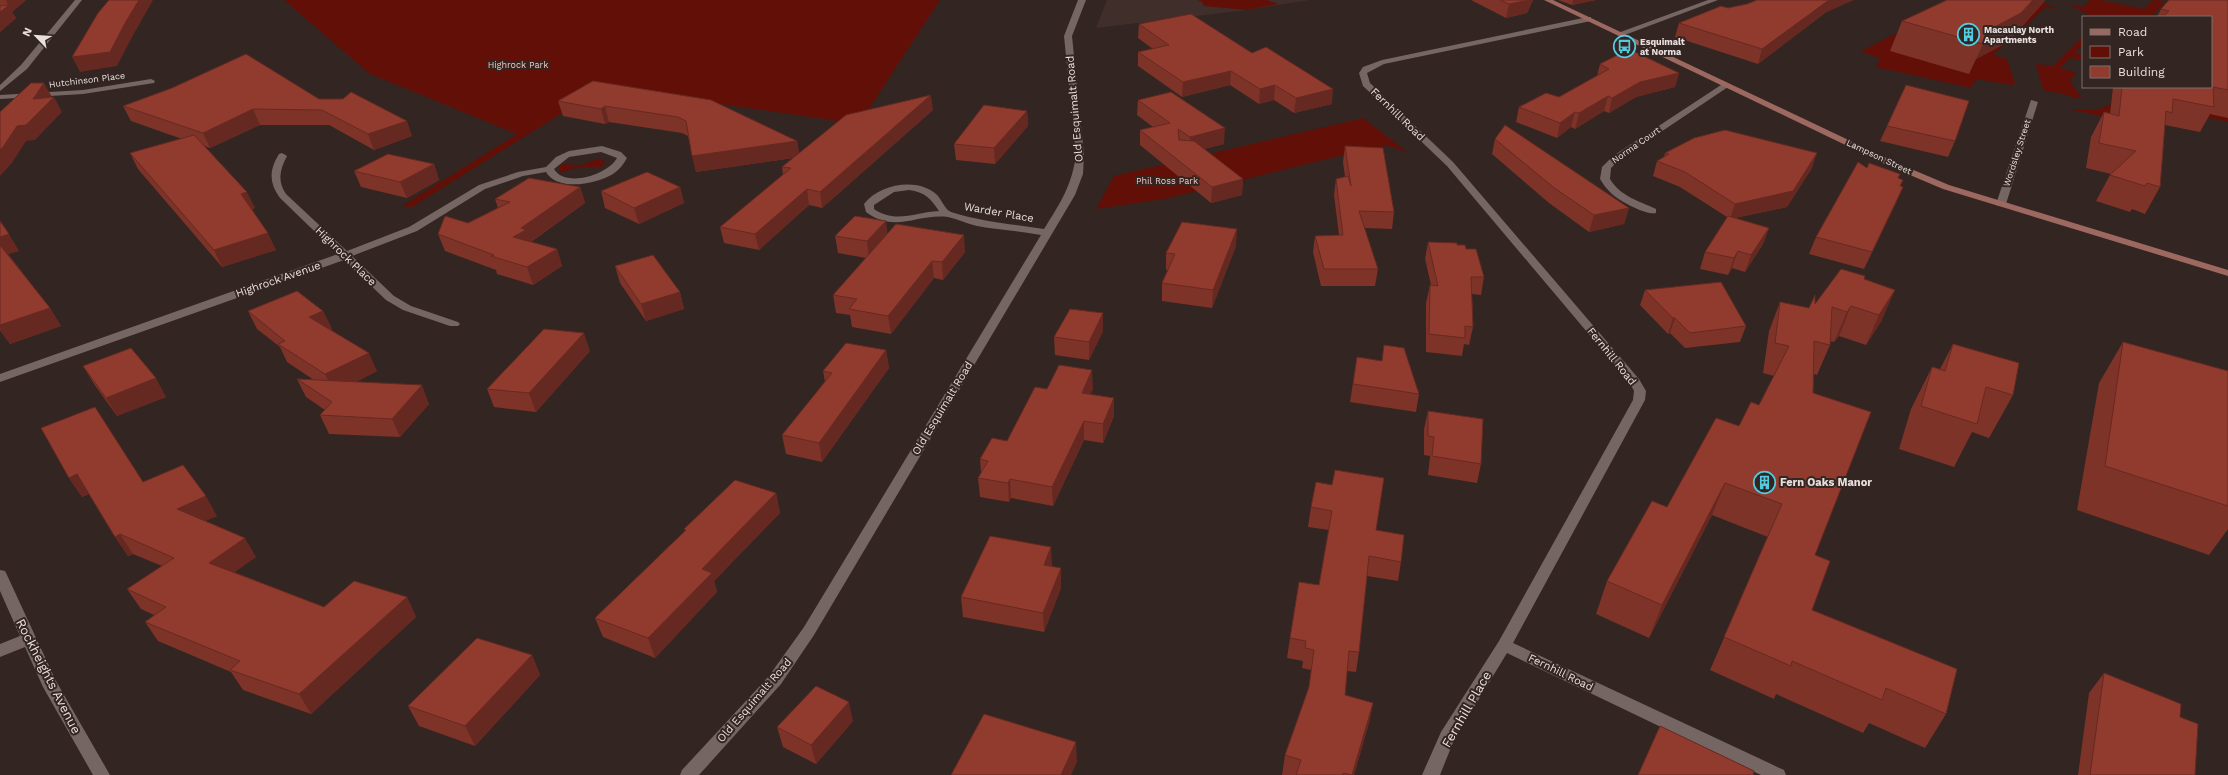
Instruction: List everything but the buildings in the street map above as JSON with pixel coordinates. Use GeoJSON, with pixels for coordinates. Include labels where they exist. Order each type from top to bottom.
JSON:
{"type":"FeatureCollection","features":[{"type":"Feature","properties":{"kind":"main road","name":"Lampson Street"},"geometry":{"type":"LineString","coordinates":[[1547,0],[1894,165],[1946,187],[2228,273]]}},
{"type":"Feature","properties":{"kind":"street"},"geometry":{"type":"LineString","coordinates":[[0,89],[24,67],[79,0]]}},
{"type":"Feature","properties":{"kind":"street","name":"Old Esquimalt Road"},"geometry":{"type":"LineString","coordinates":[[688,775],[753,704],[793,655],[1048,233],[1074,184],[1080,165],[1068,36],[1082,0]]}},
{"type":"Feature","properties":{"kind":"street"},"geometry":{"type":"LineString","coordinates":[[1619,34],[1715,0]]}},
{"type":"Feature","properties":{"kind":"street","name":"Fernhill Road"},"geometry":{"type":"LineString","coordinates":[[1588,19],[1382,62],[1373,65],[1363,73],[1366,84],[1450,164],[1635,382],[1640,391],[1639,400],[1504,644],[1778,775]]}},
{"type":"Feature","properties":{"kind":"street","name":"Hutchinson Place"},"geometry":{"type":"LineString","coordinates":[[0,97],[83,92],[151,81]]}},
{"type":"Feature","properties":{"kind":"street","name":"Norma Court"},"geometry":{"type":"LineString","coordinates":[[1653,210],[1622,197],[1613,191],[1605,179],[1607,167],[1616,158],[1727,85]]}},
{"type":"Feature","properties":{"kind":"street","name":"Wordsley Street"},"geometry":{"type":"LineString","coordinates":[[2001,204],[2034,102]]}},
{"type":"Feature","properties":{"kind":"street","name":"Highrock Avenue"},"geometry":{"type":"LineString","coordinates":[[0,378],[346,256],[413,229],[482,186],[521,174],[549,169],[558,159],[585,150],[611,151],[618,154],[622,158],[616,168],[609,173],[586,180],[574,181],[555,178],[550,174],[549,169]]}},
{"type":"Feature","properties":{"kind":"street","name":"Highrock Place"},"geometry":{"type":"LineString","coordinates":[[282,156],[274,179],[277,188],[346,256],[397,303],[454,324]]}},
{"type":"Feature","properties":{"kind":"street","name":"Warder Place"},"geometry":{"type":"LineString","coordinates":[[946,214],[934,196],[917,189],[905,188],[887,191],[874,198],[869,204],[870,210],[875,215],[884,219],[909,219],[946,214],[977,222],[1048,233]]}},
{"type":"Feature","properties":{"kind":"street","name":"Rockheights Avenue"},"geometry":{"type":"LineString","coordinates":[[0,575],[49,683],[102,775]]}},
{"type":"Feature","properties":{"kind":"street"},"geometry":{"type":"LineString","coordinates":[[0,651],[28,639]]}},
{"type":"Feature","properties":{"kind":"street","name":"Fernhill Place"},"geometry":{"type":"LineString","coordinates":[[1431,775],[1447,737],[1504,644]]}},
{"type":"Feature","properties":{"kind":"shaded area"},"geometry":{"type":"Polygon","coordinates":[[[1107,0],[1310,0],[1247,10],[1096,28],[1107,0]]]}},
{"type":"Feature","properties":{"kind":"green space","name":"Highrock Park"},"geometry":{"type":"Polygon","coordinates":[[[284,0],[940,0],[859,124],[604,87],[412,207],[402,206],[517,134],[370,74],[284,0]]]}},
{"type":"Feature","properties":{"kind":"green space"},"geometry":{"type":"Polygon","coordinates":[[[1198,0],[1267,0],[1278,4],[1247,10],[1204,6],[1203,3],[1198,0]]]}},
{"type":"Feature","properties":{"kind":"green space"},"geometry":{"type":"Polygon","coordinates":[[[1946,0],[2039,1],[2060,10],[2046,7],[1993,55],[2007,59],[2015,83],[2013,85],[1976,79],[1971,88],[1876,67],[1880,59],[1861,51],[1925,19],[1946,0]]]}},
{"type":"Feature","properties":{"kind":"green space"},"geometry":{"type":"Polygon","coordinates":[[[2090,0],[2101,0],[2144,9],[2153,0],[2157,0],[2214,13],[2165,2],[2152,16],[2092,16],[2067,4],[2083,7],[2090,0]]]}},
{"type":"Feature","properties":{"kind":"green space"},"geometry":{"type":"Polygon","coordinates":[[[2082,37],[2082,48],[2080,47],[2075,53],[2082,55],[2082,59],[2070,58],[2060,68],[2076,72],[2070,81],[2081,97],[2071,99],[2072,96],[2043,90],[2036,64],[2053,66],[2082,37]]]}},
{"type":"Feature","properties":{"kind":"green space"},"geometry":{"type":"Polygon","coordinates":[[[2120,101],[2134,102],[2187,113],[2202,114],[2208,111],[2228,116],[2228,122],[2131,102],[2127,122],[2068,109],[2098,109],[2120,101]]]}},
{"type":"Feature","properties":{"kind":"green space","name":"Phil Ross Park"},"geometry":{"type":"Polygon","coordinates":[[[1363,118],[1407,152],[1389,146],[1377,147],[1164,199],[1096,209],[1114,176],[1363,118]]]}},
{"type":"Feature","properties":{"kind":"green space"},"geometry":{"type":"Polygon","coordinates":[[[599,158],[605,162],[602,167],[577,167],[561,173],[559,170],[561,164],[581,165],[599,158]]]}},
{"type":"Feature","properties":{"kind":"place","name":"Macaulay North Apartments"},"geometry":{"type":"Point","coordinates":[1968,35]}},
{"type":"Feature","properties":{"kind":"place","name":"Esquimalt at Norma"},"geometry":{"type":"Point","coordinates":[1625,47]}},
{"type":"Feature","properties":{"kind":"place","name":"Fern Oaks Manor"},"geometry":{"type":"Point","coordinates":[1764,482]}}]}
